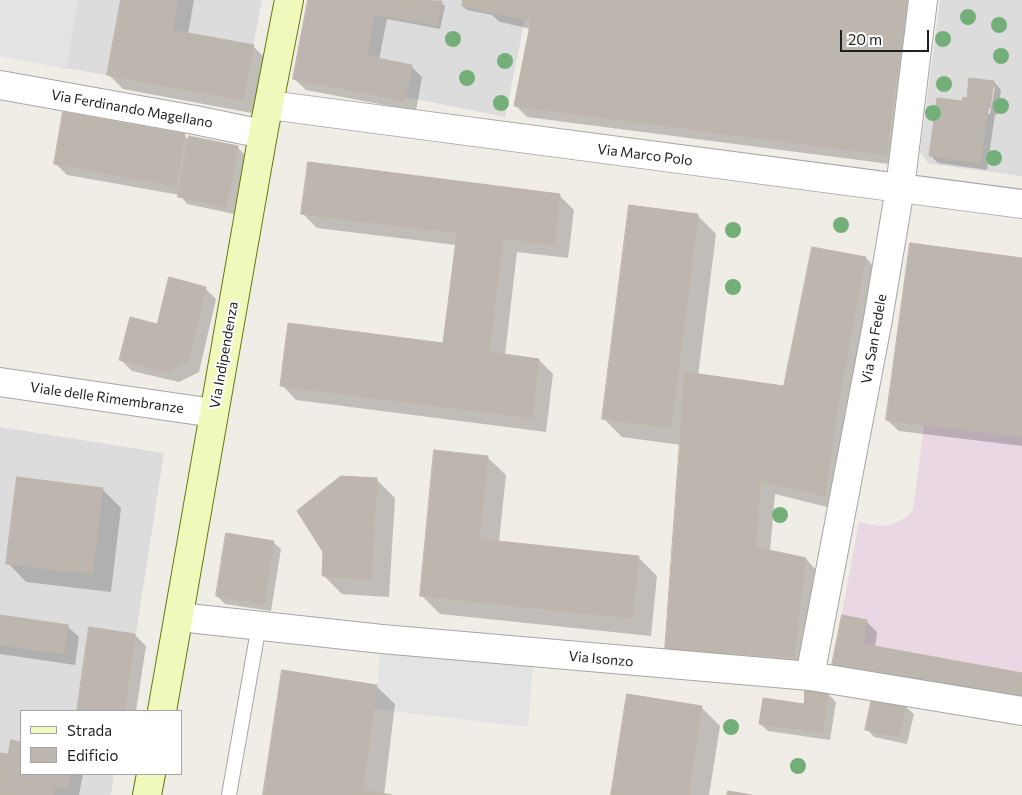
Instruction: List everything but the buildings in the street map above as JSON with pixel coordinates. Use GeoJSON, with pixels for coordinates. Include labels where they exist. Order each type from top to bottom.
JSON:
{"type":"FeatureCollection","features":[{"type":"Feature","properties":{"kind":"street","name":"Via Indipendenza"},"geometry":{"type":"LineString","coordinates":[[162,710],[263,134],[289,0]]}},
{"type":"Feature","properties":{"kind":"street","name":"Via San Fedele"},"geometry":{"type":"LineString","coordinates":[[810,676],[878,319],[900,188],[923,0]]}},
{"type":"Feature","properties":{"kind":"street","name":"Via Ferdinando Magellano"},"geometry":{"type":"LineString","coordinates":[[0,85],[263,134]]}},
{"type":"Feature","properties":{"kind":"street","name":"Via Marco Polo"},"geometry":{"type":"LineString","coordinates":[[269,105],[1022,204]]}},
{"type":"Feature","properties":{"kind":"street","name":"Viale delle Rimembranze"},"geometry":{"type":"LineString","coordinates":[[0,382],[214,413]]}},
{"type":"Feature","properties":{"kind":"street","name":"Via Isonzo"},"geometry":{"type":"LineString","coordinates":[[179,617],[382,639],[665,665],[810,676],[1022,710]]}},
{"type":"Feature","properties":{"kind":"street"},"geometry":{"type":"LineString","coordinates":[[147,795],[151,775]]}},
{"type":"Feature","properties":{"kind":"lane"},"geometry":{"type":"LineString","coordinates":[[229,795],[259,626]]}},
{"type":"Feature","properties":{"kind":"shaded area"},"geometry":{"type":"Polygon","coordinates":[[[0,0],[262,0],[243,100],[0,56],[0,0]]]}},
{"type":"Feature","properties":{"kind":"shaded area"},"geometry":{"type":"Polygon","coordinates":[[[0,0],[78,0],[66,69],[0,56],[0,0]]]}},
{"type":"Feature","properties":{"kind":"shaded area"},"geometry":{"type":"Polygon","coordinates":[[[308,0],[490,0],[488,12],[525,19],[505,117],[406,97],[405,101],[293,79],[308,0]]]}},
{"type":"Feature","properties":{"kind":"shaded area"},"geometry":{"type":"Polygon","coordinates":[[[940,0],[1022,0],[1022,176],[929,164],[920,152],[940,0]]]}},
{"type":"Feature","properties":{"kind":"shaded area"},"geometry":{"type":"Polygon","coordinates":[[[910,243],[1022,258],[1022,701],[832,665],[859,522],[880,526],[890,525],[907,517],[913,510],[924,425],[886,420],[910,243]]]}},
{"type":"Feature","properties":{"kind":"shaded area"},"geometry":{"type":"Polygon","coordinates":[[[0,427],[164,453],[124,710],[20,710],[20,775],[114,775],[111,795],[0,795],[0,427]]]}},
{"type":"Feature","properties":{"kind":"shaded area"},"geometry":{"type":"Polygon","coordinates":[[[382,639],[534,653],[528,727],[374,709],[382,639]]]}}]}
